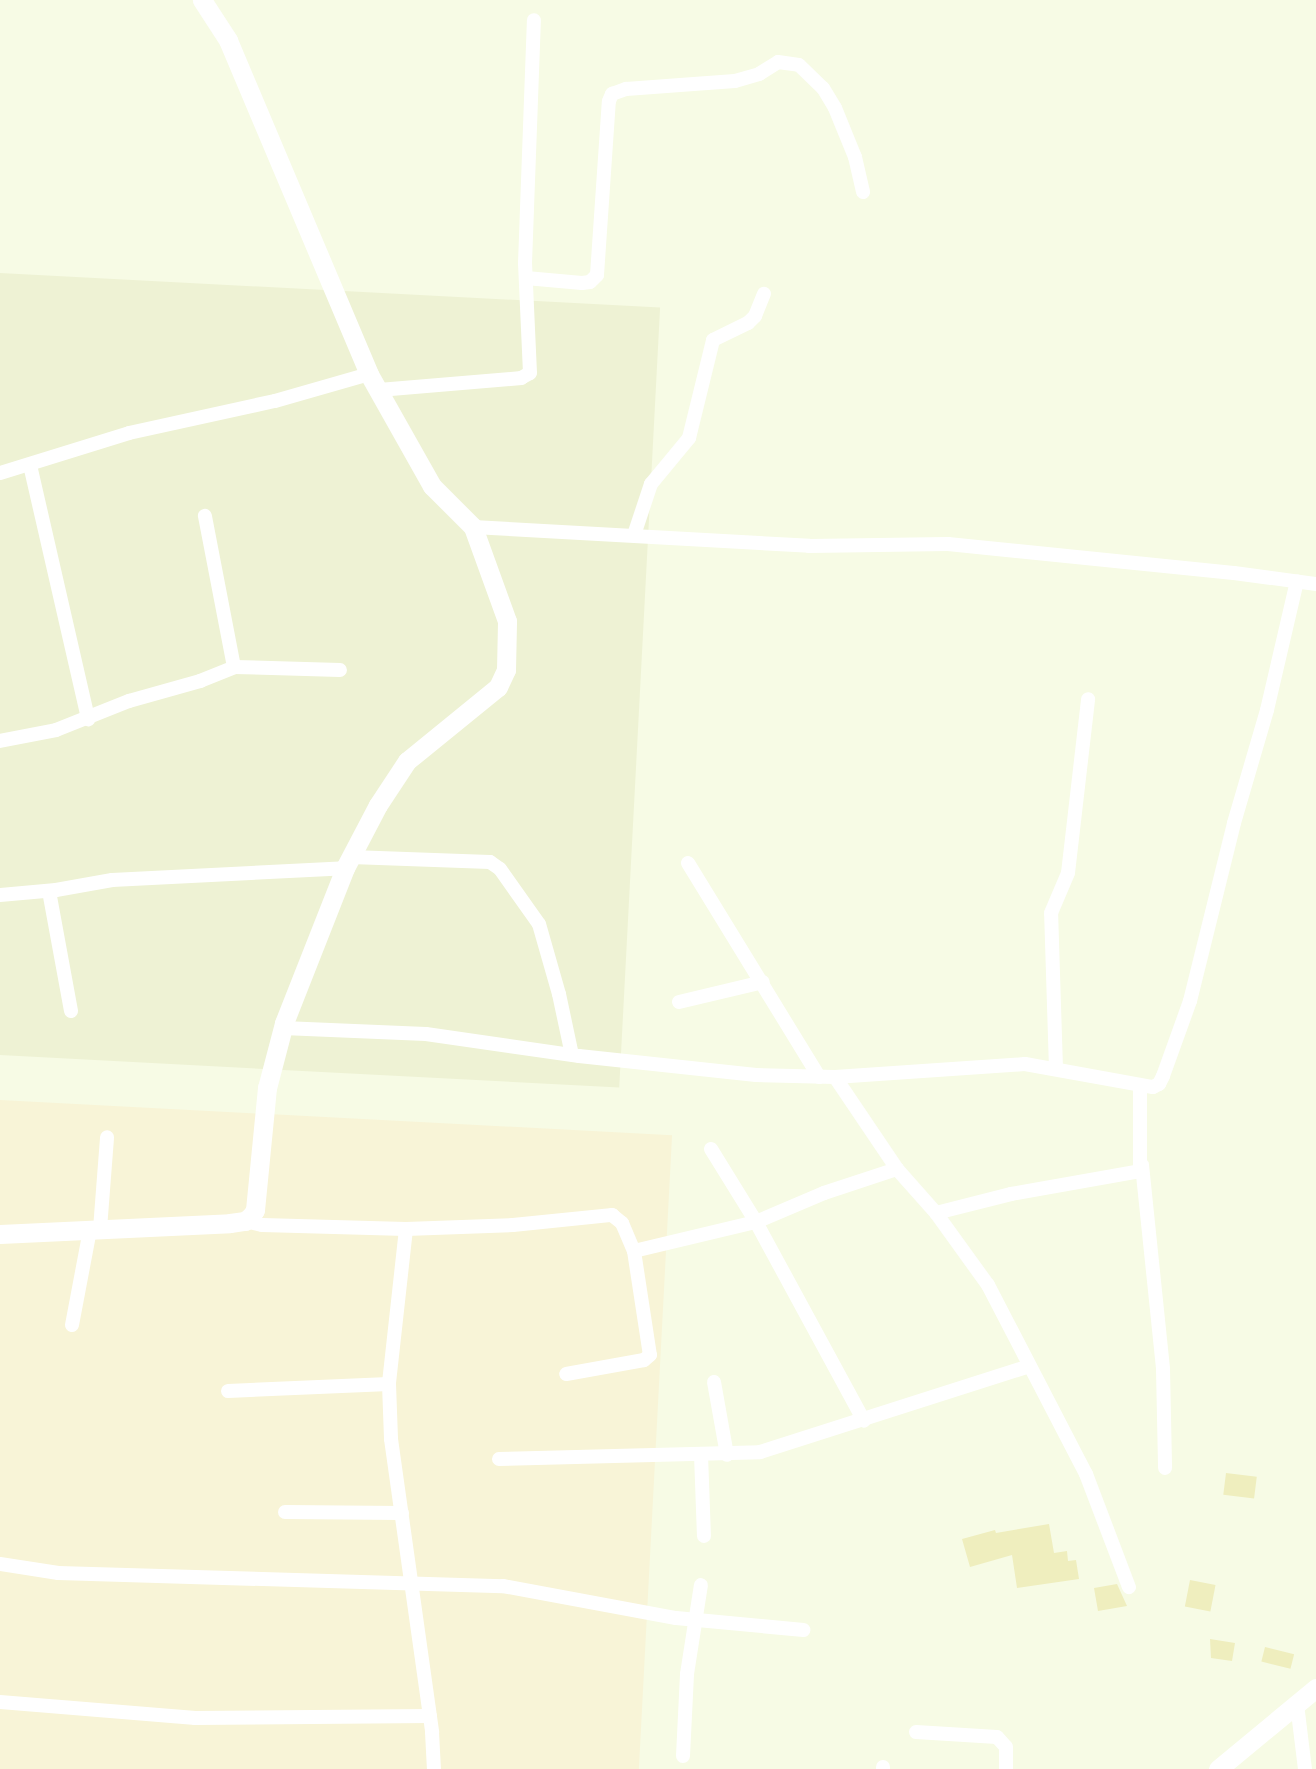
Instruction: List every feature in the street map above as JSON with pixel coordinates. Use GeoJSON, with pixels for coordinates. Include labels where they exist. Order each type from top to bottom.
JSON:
{"type":"FeatureCollection","features":[{"type":"Feature","properties":{"kind":"street"},"geometry":{"type":"LineString","coordinates":[[202,0],[228,40],[374,382],[432,486],[473,527],[507,621],[509,652],[506,670],[498,687],[407,761],[378,805],[348,863],[283,1028],[267,1088],[255,1210],[245,1221]]}},
{"type":"Feature","properties":{"kind":"street"},"geometry":{"type":"LineString","coordinates":[[0,473],[129,433],[374,382],[521,378],[530,373],[526,278],[534,20]]}},
{"type":"Feature","properties":{"kind":"street"},"geometry":{"type":"LineString","coordinates":[[526,278],[582,283],[590,282],[597,275],[609,101],[612,94],[626,89],[736,81],[759,74],[778,62],[799,65],[823,88],[835,108],[855,157],[863,192]]}},
{"type":"Feature","properties":{"kind":"street"},"geometry":{"type":"LineString","coordinates":[[634,535],[651,484],[689,438],[713,340],[748,323],[755,316],[764,294]]}},
{"type":"Feature","properties":{"kind":"street"},"geometry":{"type":"LineString","coordinates":[[30,465],[88,719]]}},
{"type":"Feature","properties":{"kind":"street"},"geometry":{"type":"LineString","coordinates":[[205,516],[234,667]]}},
{"type":"Feature","properties":{"kind":"street"},"geometry":{"type":"LineString","coordinates":[[473,527],[809,546],[948,544],[1316,584]]}},
{"type":"Feature","properties":{"kind":"street"},"geometry":{"type":"LineString","coordinates":[[283,1028],[426,1034],[572,1055],[756,1075],[835,1077],[1009,1064],[1056,1069],[1140,1086],[1159,1084],[1190,1001],[1234,823],[1267,710],[1297,581]]}},
{"type":"Feature","properties":{"kind":"street"},"geometry":{"type":"LineString","coordinates":[[0,741],[56,730],[129,701],[200,681],[234,667],[340,670]]}},
{"type":"Feature","properties":{"kind":"street"},"geometry":{"type":"LineString","coordinates":[[1056,1069],[1051,913],[1068,873],[1088,699]]}},
{"type":"Feature","properties":{"kind":"street"},"geometry":{"type":"LineString","coordinates":[[0,895],[49,891],[113,880],[348,863],[490,862],[500,869],[539,924],[559,994],[572,1055]]}},
{"type":"Feature","properties":{"kind":"street"},"geometry":{"type":"LineString","coordinates":[[688,863],[819,1077]]}},
{"type":"Feature","properties":{"kind":"street"},"geometry":{"type":"LineString","coordinates":[[49,891],[71,1011]]}},
{"type":"Feature","properties":{"kind":"street"},"geometry":{"type":"LineString","coordinates":[[679,1002],[763,982]]}},
{"type":"Feature","properties":{"kind":"street"},"geometry":{"type":"LineString","coordinates":[[835,1077],[897,1169],[936,1213],[988,1285],[1086,1474],[1129,1587]]}},
{"type":"Feature","properties":{"kind":"street"},"geometry":{"type":"LineString","coordinates":[[1140,1086],[1142,1165],[1163,1369],[1165,1468]]}},
{"type":"Feature","properties":{"kind":"street"},"geometry":{"type":"LineString","coordinates":[[72,1325],[95,1229],[107,1137]]}},
{"type":"Feature","properties":{"kind":"street"},"geometry":{"type":"LineString","coordinates":[[710,1149],[756,1222],[864,1421]]}},
{"type":"Feature","properties":{"kind":"street"},"geometry":{"type":"LineString","coordinates":[[936,1213],[1011,1194],[1133,1174],[1142,1165]]}},
{"type":"Feature","properties":{"kind":"street"},"geometry":{"type":"LineString","coordinates":[[634,1251],[756,1222],[824,1194],[897,1169]]}},
{"type":"Feature","properties":{"kind":"street"},"geometry":{"type":"LineString","coordinates":[[0,1234],[245,1221],[262,1225],[406,1228],[513,1225],[612,1215],[622,1223],[634,1251],[650,1355],[644,1360],[566,1374]]}},
{"type":"Feature","properties":{"kind":"street"},"geometry":{"type":"LineString","coordinates":[[406,1228],[388,1384],[391,1439],[430,1716],[434,1769]]}},
{"type":"Feature","properties":{"kind":"street"},"geometry":{"type":"LineString","coordinates":[[499,1459],[727,1455],[760,1452],[1030,1366]]}},
{"type":"Feature","properties":{"kind":"street"},"geometry":{"type":"LineString","coordinates":[[714,1382],[727,1455]]}},
{"type":"Feature","properties":{"kind":"street"},"geometry":{"type":"LineString","coordinates":[[228,1391],[388,1384]]}},
{"type":"Feature","properties":{"kind":"street"},"geometry":{"type":"LineString","coordinates":[[701,1455],[704,1536]]}},
{"type":"Feature","properties":{"kind":"street"},"geometry":{"type":"LineString","coordinates":[[285,1512],[402,1513]]}},
{"type":"Feature","properties":{"kind":"street"},"geometry":{"type":"LineString","coordinates":[[0,1564],[58,1573],[503,1586],[696,1620],[803,1630]]}},
{"type":"Feature","properties":{"kind":"street"},"geometry":{"type":"LineString","coordinates":[[683,1756],[687,1674],[701,1585]]}},
{"type":"Feature","properties":{"kind":"street"},"geometry":{"type":"LineString","coordinates":[[1218,1769],[1316,1688]]}},
{"type":"Feature","properties":{"kind":"street"},"geometry":{"type":"LineString","coordinates":[[0,1702],[195,1718],[430,1716]]}},
{"type":"Feature","properties":{"kind":"street"},"geometry":{"type":"LineString","coordinates":[[1297,1704],[1305,1769]]}},
{"type":"Feature","properties":{"kind":"street"},"geometry":{"type":"LineString","coordinates":[[916,1732],[997,1737],[1006,1747],[1006,1769]]}},
{"type":"Feature","properties":{"kind":"shaded area"},"geometry":{"type":"Polygon","coordinates":[[[0,273],[660,308],[619,1088],[0,1055],[0,273]]]}},
{"type":"Feature","properties":{"kind":"shaded area"},"geometry":{"type":"Polygon","coordinates":[[[0,1100],[672,1135],[639,1769],[0,1769],[0,1100]]]}},
{"type":"Feature","properties":{"kind":"building"},"geometry":{"type":"Polygon","coordinates":[[[1226,1473],[1257,1477],[1254,1499],[1223,1495],[1226,1473]]]}},
{"type":"Feature","properties":{"kind":"building"},"geometry":{"type":"Polygon","coordinates":[[[1049,1524],[1054,1553],[1067,1551],[1068,1561],[1076,1560],[1079,1579],[1017,1588],[1012,1555],[970,1567],[962,1539],[995,1530],[996,1533],[1049,1524]]]}},
{"type":"Feature","properties":{"kind":"building"},"geometry":{"type":"Polygon","coordinates":[[[1190,1580],[1216,1585],[1210,1611],[1185,1607],[1190,1580]]]}},
{"type":"Feature","properties":{"kind":"building"},"geometry":{"type":"Polygon","coordinates":[[[1117,1584],[1127,1606],[1098,1611],[1094,1588],[1117,1584]]]}},
{"type":"Feature","properties":{"kind":"building"},"geometry":{"type":"Polygon","coordinates":[[[1210,1639],[1235,1643],[1232,1661],[1211,1658],[1210,1639]]]}},
{"type":"Feature","properties":{"kind":"building"},"geometry":{"type":"Polygon","coordinates":[[[1265,1647],[1294,1654],[1290,1669],[1261,1662],[1265,1647]]]}}]}
